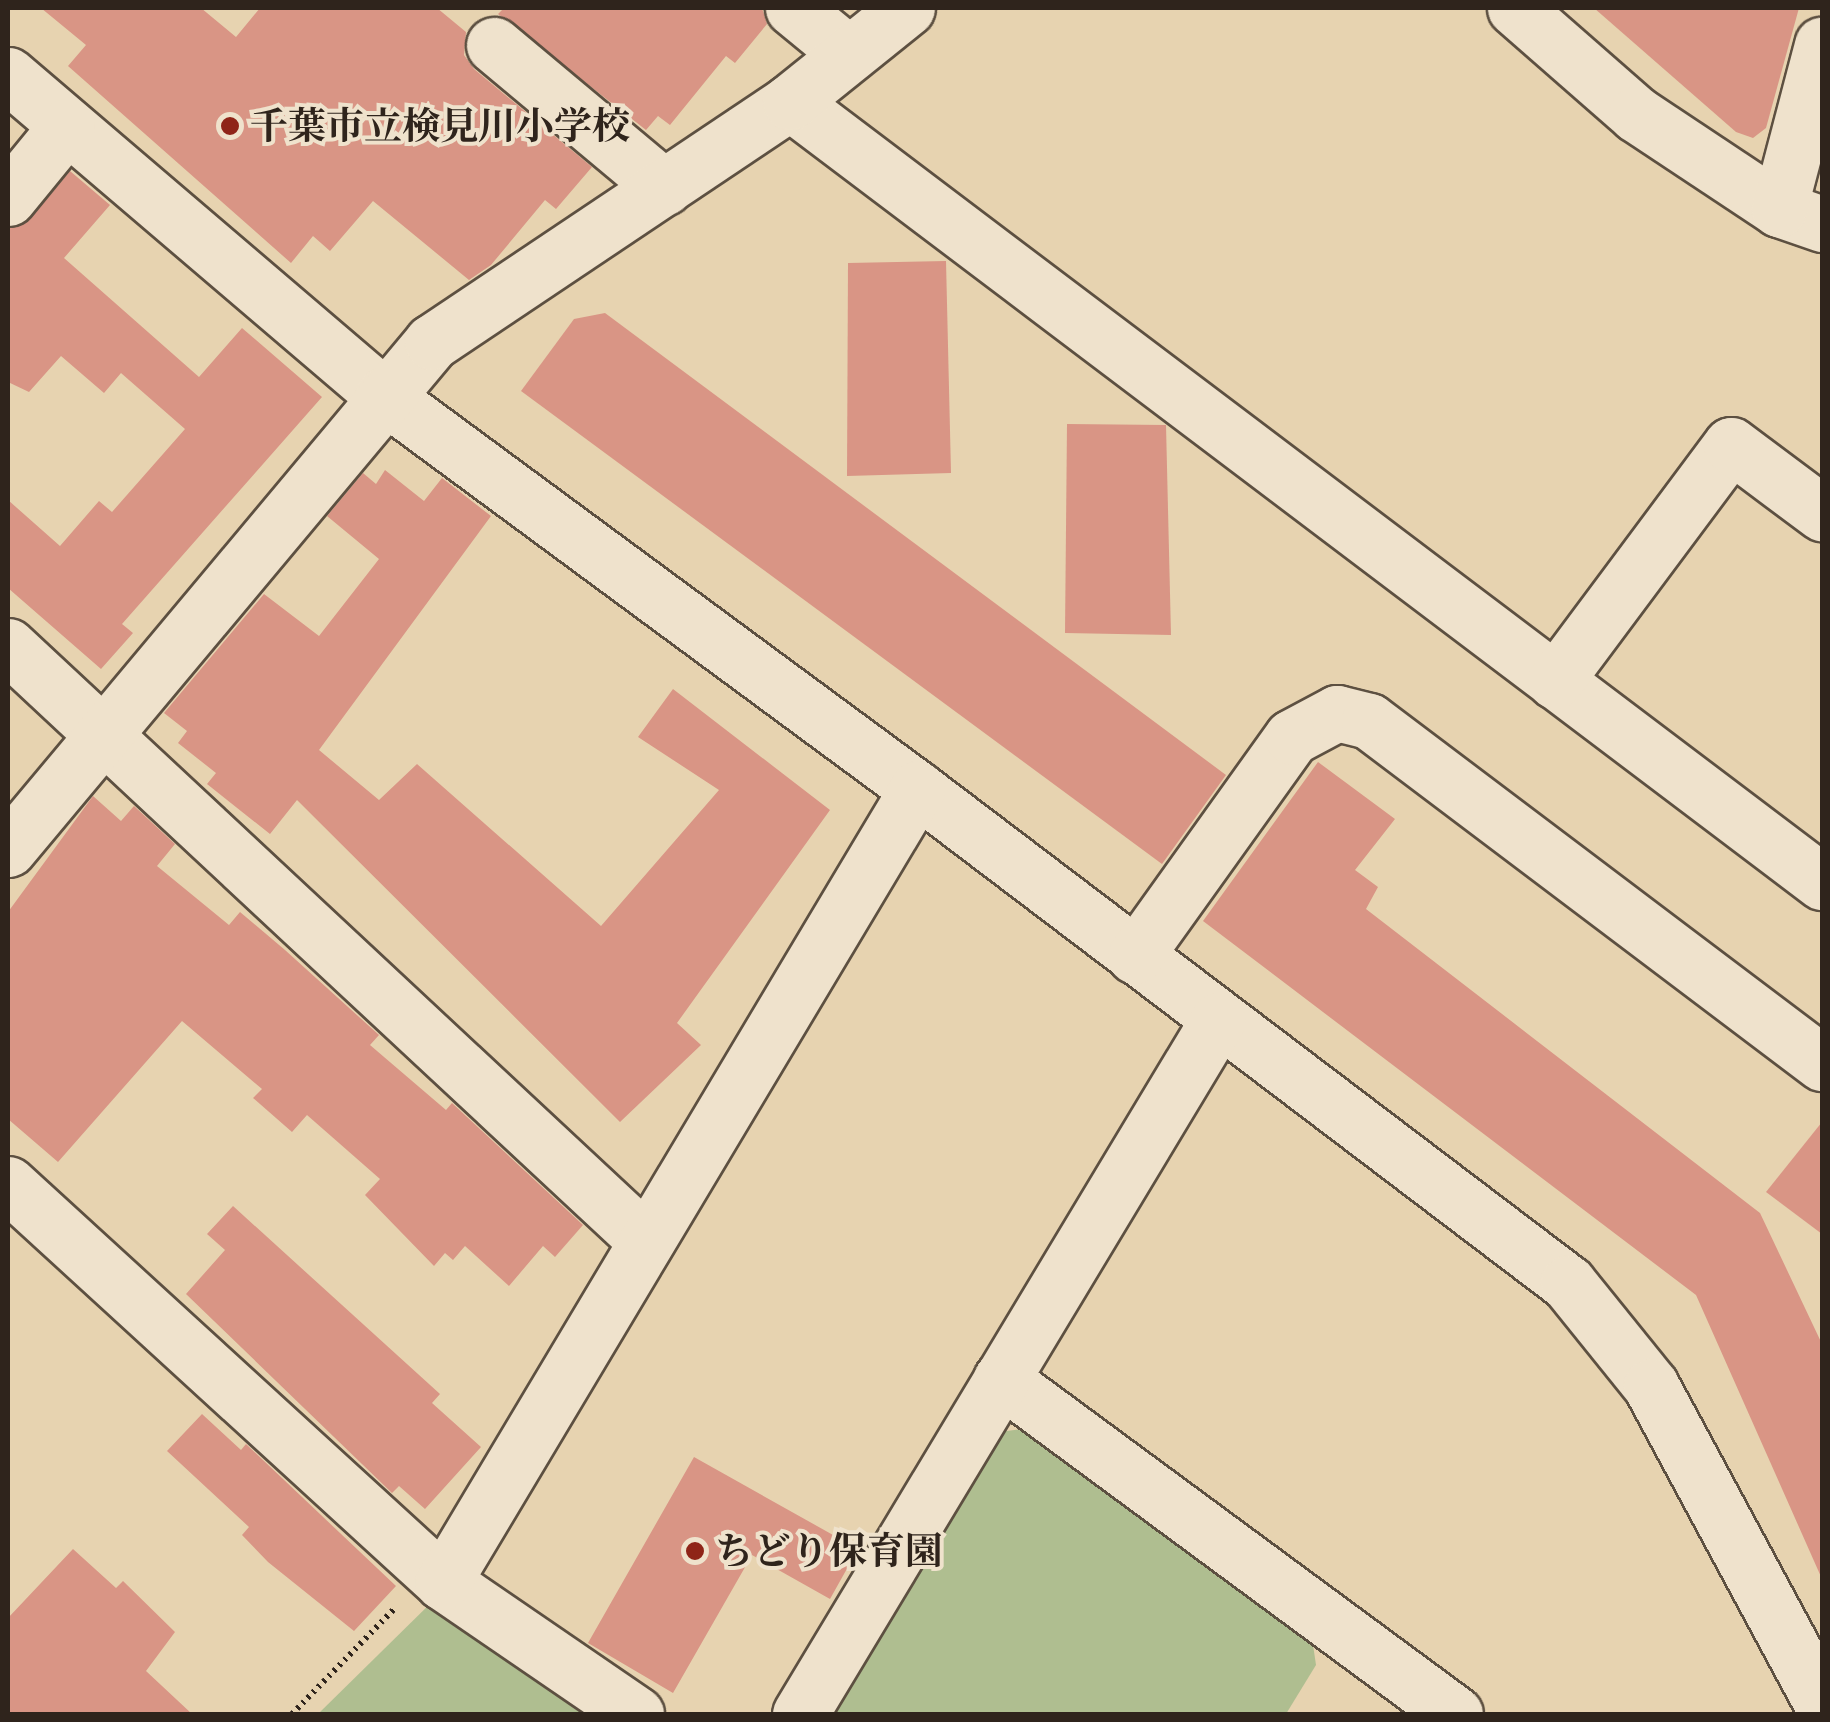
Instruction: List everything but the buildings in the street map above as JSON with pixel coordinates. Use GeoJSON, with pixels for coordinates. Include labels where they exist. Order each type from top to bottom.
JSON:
{"type":"FeatureCollection","features":[{"type":"Feature","properties":{"kind":"street"},"geometry":{"type":"LineString","coordinates":[[793,8],[848,54]]}},
{"type":"Feature","properties":{"kind":"street"},"geometry":{"type":"LineString","coordinates":[[8,849],[383,395],[432,342],[790,102],[906,8]]}},
{"type":"Feature","properties":{"kind":"street"},"geometry":{"type":"LineString","coordinates":[[1515,8],[1636,114],[1801,217],[1822,45]]}},
{"type":"Feature","properties":{"kind":"street"},"geometry":{"type":"LineString","coordinates":[[494,45],[664,187]]}},
{"type":"Feature","properties":{"kind":"street"},"geometry":{"type":"LineString","coordinates":[[8,75],[383,395],[917,789],[1568,1282],[1651,1386],[1816,1703]]}},
{"type":"Feature","properties":{"kind":"street"},"geometry":{"type":"LineString","coordinates":[[790,102],[1822,882]]}},
{"type":"Feature","properties":{"kind":"street"},"geometry":{"type":"LineString","coordinates":[[8,198],[67,126]]}},
{"type":"Feature","properties":{"kind":"street"},"geometry":{"type":"LineString","coordinates":[[1555,682],[1731,444],[1822,514]]}},
{"type":"Feature","properties":{"kind":"street"},"geometry":{"type":"LineString","coordinates":[[8,646],[646,1241]]}},
{"type":"Feature","properties":{"kind":"street"},"geometry":{"type":"LineString","coordinates":[[1135,956],[1292,737],[1337,713],[1368,721],[1822,1063]]}},
{"type":"Feature","properties":{"kind":"street"},"geometry":{"type":"LineString","coordinates":[[443,1582],[917,789]]}},
{"type":"Feature","properties":{"kind":"street"},"geometry":{"type":"LineString","coordinates":[[800,1714],[1218,1020]]}},
{"type":"Feature","properties":{"kind":"street"},"geometry":{"type":"LineString","coordinates":[[8,1184],[443,1582],[636,1714]]}},
{"type":"Feature","properties":{"kind":"street"},"geometry":{"type":"LineString","coordinates":[[1001,1378],[1455,1714]]}},
{"type":"Feature","properties":{"kind":"path"},"geometry":{"type":"LineString","coordinates":[[292,1714],[356,1648]]}},
{"type":"Feature","properties":{"kind":"green space"},"geometry":{"type":"Polygon","coordinates":[[[1029,1428],[1312,1638],[1316,1665],[1286,1714],[828,1714],[992,1433],[1029,1428]]]}},
{"type":"Feature","properties":{"kind":"green space"},"geometry":{"type":"Polygon","coordinates":[[[439,1595],[611,1714],[318,1714],[439,1595]]]}},
{"type":"Feature","properties":{"kind":"place","name":"千葉市立検見川小学校"},"geometry":{"type":"Point","coordinates":[230,126]}},
{"type":"Feature","properties":{"kind":"place","name":"ちどり保育園"},"geometry":{"type":"Point","coordinates":[695,1551]}}]}
